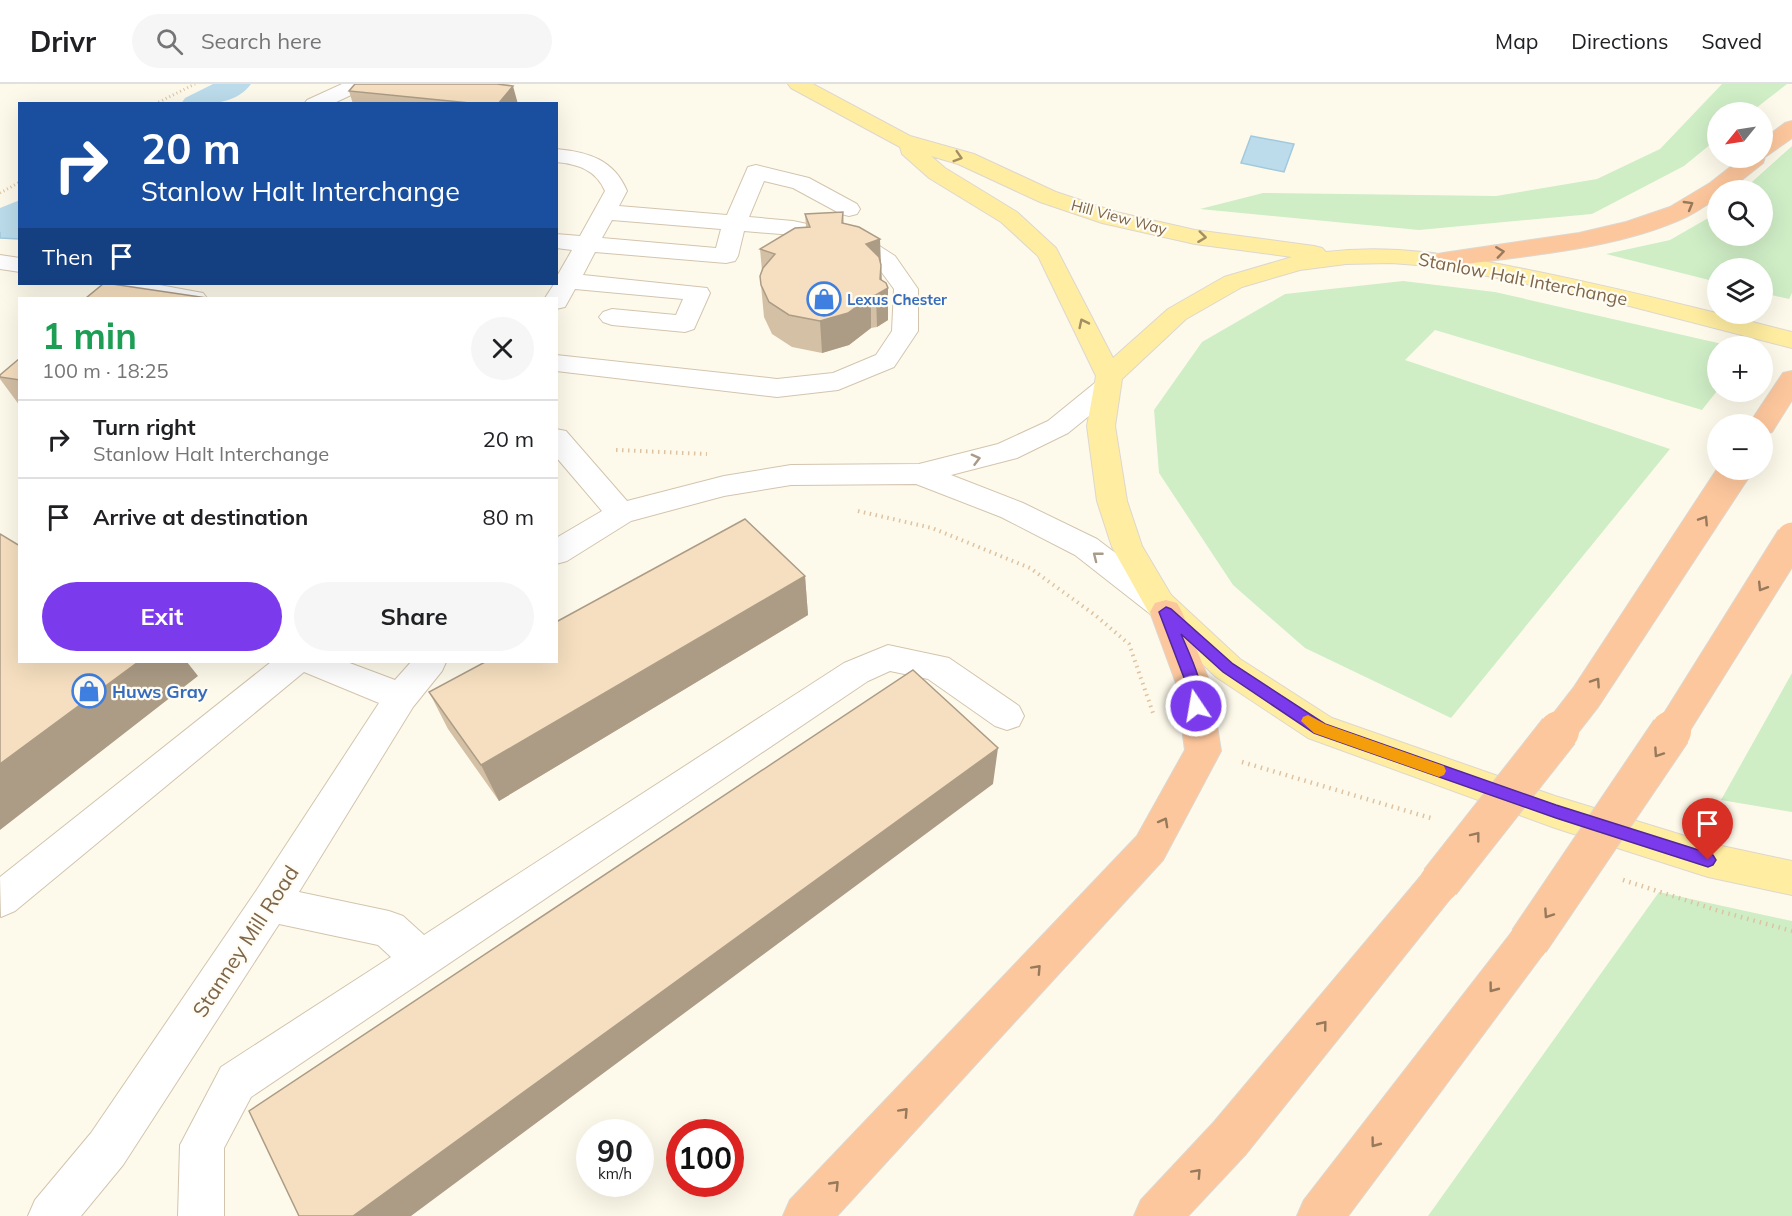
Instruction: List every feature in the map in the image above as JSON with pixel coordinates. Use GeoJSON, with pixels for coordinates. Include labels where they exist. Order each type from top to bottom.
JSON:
{"type":"FeatureCollection","features":[{"type":"Feature","properties":{"kind":"highway"},"geometry":{"type":"LineString","coordinates":[[1773,142],[1792,127]]}},
{"type":"Feature","properties":{"kind":"highway"},"geometry":{"type":"LineString","coordinates":[[1443,260],[1579,240],[1633,228],[1678,212],[1718,188],[1743,168]]}},
{"type":"Feature","properties":{"kind":"highway"},"geometry":{"type":"LineString","coordinates":[[1770,414],[1792,379]]}},
{"type":"Feature","properties":{"kind":"highway"},"geometry":{"type":"LineString","coordinates":[[1157,1216],[1230,1138],[1440,882],[1586,697],[1728,480]]}},
{"type":"Feature","properties":{"kind":"highway"},"geometry":{"type":"LineString","coordinates":[[1320,1216],[1529,941],[1660,749],[1792,537]]}},
{"type":"Feature","properties":{"kind":"highway"},"geometry":{"type":"LineString","coordinates":[[806,1216],[1150,848],[1203,751],[1193,683],[1163,608]]}},
{"type":"Feature","properties":{"kind":"main road","name":"Hill View Way"},"geometry":{"type":"LineString","coordinates":[[798,84],[902,141],[966,159],[1048,196],[1110,218],[1195,237],[1346,257]]}},
{"type":"Feature","properties":{"kind":"main road","name":"Hill View Way"},"geometry":{"type":"LineString","coordinates":[[902,141],[937,173],[1009,217],[1048,253],[1107,382]]}},
{"type":"Feature","properties":{"kind":"main road","name":"Stanlow Halt Interchange"},"geometry":{"type":"LineString","coordinates":[[1107,382],[1177,314],[1233,282],[1298,263],[1346,257],[1390,256],[1443,260],[1611,294],[1792,340]]}},
{"type":"Feature","properties":{"kind":"main road"},"geometry":{"type":"LineString","coordinates":[[1107,382],[1101,426],[1112,501],[1127,547],[1163,608],[1228,668],[1320,728],[1588,822],[1708,860],[1792,878]]}},
{"type":"Feature","properties":{"kind":"street"},"geometry":{"type":"LineString","coordinates":[[318,102],[359,84]]}},
{"type":"Feature","properties":{"kind":"street"},"geometry":{"type":"LineString","coordinates":[[558,155],[578,157],[597,165],[612,179],[616,191],[562,292],[698,293],[685,324],[612,317]]}},
{"type":"Feature","properties":{"kind":"street"},"geometry":{"type":"LineString","coordinates":[[558,241],[726,256],[734,223],[756,172],[801,183],[849,209]]}},
{"type":"Feature","properties":{"kind":"street"},"geometry":{"type":"LineString","coordinates":[[558,363],[777,388],[838,381],[885,361],[905,331],[906,290],[886,261],[856,241],[793,228],[605,212]]}},
{"type":"Feature","properties":{"kind":"street"},"geometry":{"type":"LineString","coordinates":[[0,262],[18,265]]}},
{"type":"Feature","properties":{"kind":"street"},"geometry":{"type":"LineString","coordinates":[[121,285],[188,297]]}},
{"type":"Feature","properties":{"kind":"street"},"geometry":{"type":"LineString","coordinates":[[558,552],[621,513],[724,486],[791,475],[919,474],[1007,451],[1058,428],[1107,382]]}},
{"type":"Feature","properties":{"kind":"street"},"geometry":{"type":"LineString","coordinates":[[558,440],[621,513]]}},
{"type":"Feature","properties":{"kind":"street"},"geometry":{"type":"LineString","coordinates":[[919,474],[1012,510],[1086,547],[1163,608]]}},
{"type":"Feature","properties":{"kind":"street"},"geometry":{"type":"LineString","coordinates":[[201,1216],[202,1145],[236,1082],[856,672],[888,658],[937,667],[1007,716]]}},
{"type":"Feature","properties":{"kind":"street"},"geometry":{"type":"LineString","coordinates":[[1,899],[293,663]]}},
{"type":"Feature","properties":{"kind":"street"},"geometry":{"type":"LineString","coordinates":[[316,663],[401,697]]}},
{"type":"Feature","properties":{"kind":"street","name":"Stanney Mill Road"},"geometry":{"type":"LineString","coordinates":[[51,1216],[106,1149],[270,904],[401,697],[429,663]]}},
{"type":"Feature","properties":{"kind":"street"},"geometry":{"type":"LineString","coordinates":[[270,904],[389,929],[423,960]]}},
{"type":"Feature","properties":{"kind":"path"},"geometry":{"type":"LineString","coordinates":[[159,102],[195,84]]}},
{"type":"Feature","properties":{"kind":"path"},"geometry":{"type":"LineString","coordinates":[[0,193],[18,183]]}},
{"type":"Feature","properties":{"kind":"green space"},"geometry":{"type":"Polygon","coordinates":[[[1722,84],[1787,84],[1764,102],[1707,102],[1707,147],[1684,166],[1592,214],[1419,230],[1200,209],[1263,193],[1496,196],[1597,179],[1660,149],[1722,84]]]}},
{"type":"Feature","properties":{"kind":"green space"},"geometry":{"type":"Polygon","coordinates":[[[1792,146],[1792,293],[1789,299],[1773,295],[1773,258],[1707,258],[1707,279],[1606,254],[1670,240],[1707,219],[1707,246],[1773,246],[1773,180],[1754,180],[1768,168],[1773,168],[1773,163],[1792,146]]]}},
{"type":"Feature","properties":{"kind":"green space"},"geometry":{"type":"Polygon","coordinates":[[[1403,281],[1495,292],[1707,341],[1708,402],[1702,410],[1435,330],[1405,360],[1670,449],[1451,718],[1305,648],[1233,585],[1159,473],[1154,410],[1202,342],[1285,294],[1403,281]]]}},
{"type":"Feature","properties":{"kind":"green space"},"geometry":{"type":"Polygon","coordinates":[[[1792,673],[1792,812],[1721,800],[1792,673]]]}},
{"type":"Feature","properties":{"kind":"green space"},"geometry":{"type":"Polygon","coordinates":[[[1659,892],[1792,921],[1792,1216],[1428,1216],[1659,892]]]}},
{"type":"Feature","properties":{"kind":"water"},"geometry":{"type":"Polygon","coordinates":[[[1251,136],[1294,144],[1284,172],[1241,163],[1251,136]]]}},
{"type":"Feature","properties":{"kind":"water"},"geometry":{"type":"Polygon","coordinates":[[[18,211],[18,239],[0,238],[0,222],[18,211]]]}},
{"type":"Feature","properties":{"kind":"building"},"geometry":{"type":"Polygon","coordinates":[[[355,84],[513,86],[500,102],[460,102],[349,91],[355,84]]]}},
{"type":"Feature","properties":{"kind":"building"},"geometry":{"type":"Polygon","coordinates":[[[843,212],[842,223],[859,227],[880,239],[866,244],[879,257],[880,279],[886,283],[888,288],[871,296],[848,313],[820,321],[789,315],[769,302],[761,285],[760,276],[763,268],[775,254],[760,249],[795,228],[810,227],[805,214],[843,212]]]}},
{"type":"Feature","properties":{"kind":"building"},"geometry":{"type":"Polygon","coordinates":[[[102,285],[119,285],[200,297],[87,297],[102,285]]]}},
{"type":"Feature","properties":{"kind":"building"},"geometry":{"type":"Polygon","coordinates":[[[18,360],[18,380],[0,377],[18,360]]]}},
{"type":"Feature","properties":{"kind":"building"},"geometry":{"type":"Polygon","coordinates":[[[745,519],[805,576],[481,765],[429,692],[483,663],[558,663],[558,621],[745,519]]]}},
{"type":"Feature","properties":{"kind":"building"},"geometry":{"type":"Polygon","coordinates":[[[0,534],[18,545],[18,663],[137,663],[0,764],[0,534]]]}},
{"type":"Feature","properties":{"kind":"building"},"geometry":{"type":"Polygon","coordinates":[[[913,670],[998,748],[353,1216],[299,1216],[249,1111],[913,670]]]}},
{"type":"Feature","properties":{"kind":"waterway"},"geometry":{"type":"LineString","coordinates":[[200,102],[236,84]]}},
{"type":"Feature","properties":{"kind":"waterway"},"geometry":{"type":"LineString","coordinates":[[0,222],[18,211]]}},
{"type":"Feature","properties":{"kind":"slow traffic"},"geometry":{"type":"LineString","coordinates":[[1308,721],[1320,728],[1439,771]]}},
{"type":"Feature","properties":{"kind":"place","name":"Lexus Chester"},"geometry":{"type":"Point","coordinates":[824,299]}},
{"type":"Feature","properties":{"kind":"place","name":"Huws Gray"},"geometry":{"type":"Point","coordinates":[89,691]}},
{"type":"Feature","properties":{"kind":"route"},"geometry":{"type":"LineString","coordinates":[[1196,706],[1193,683],[1166,612],[1228,668],[1320,728],[1556,812],[1708,860]]}}]}
